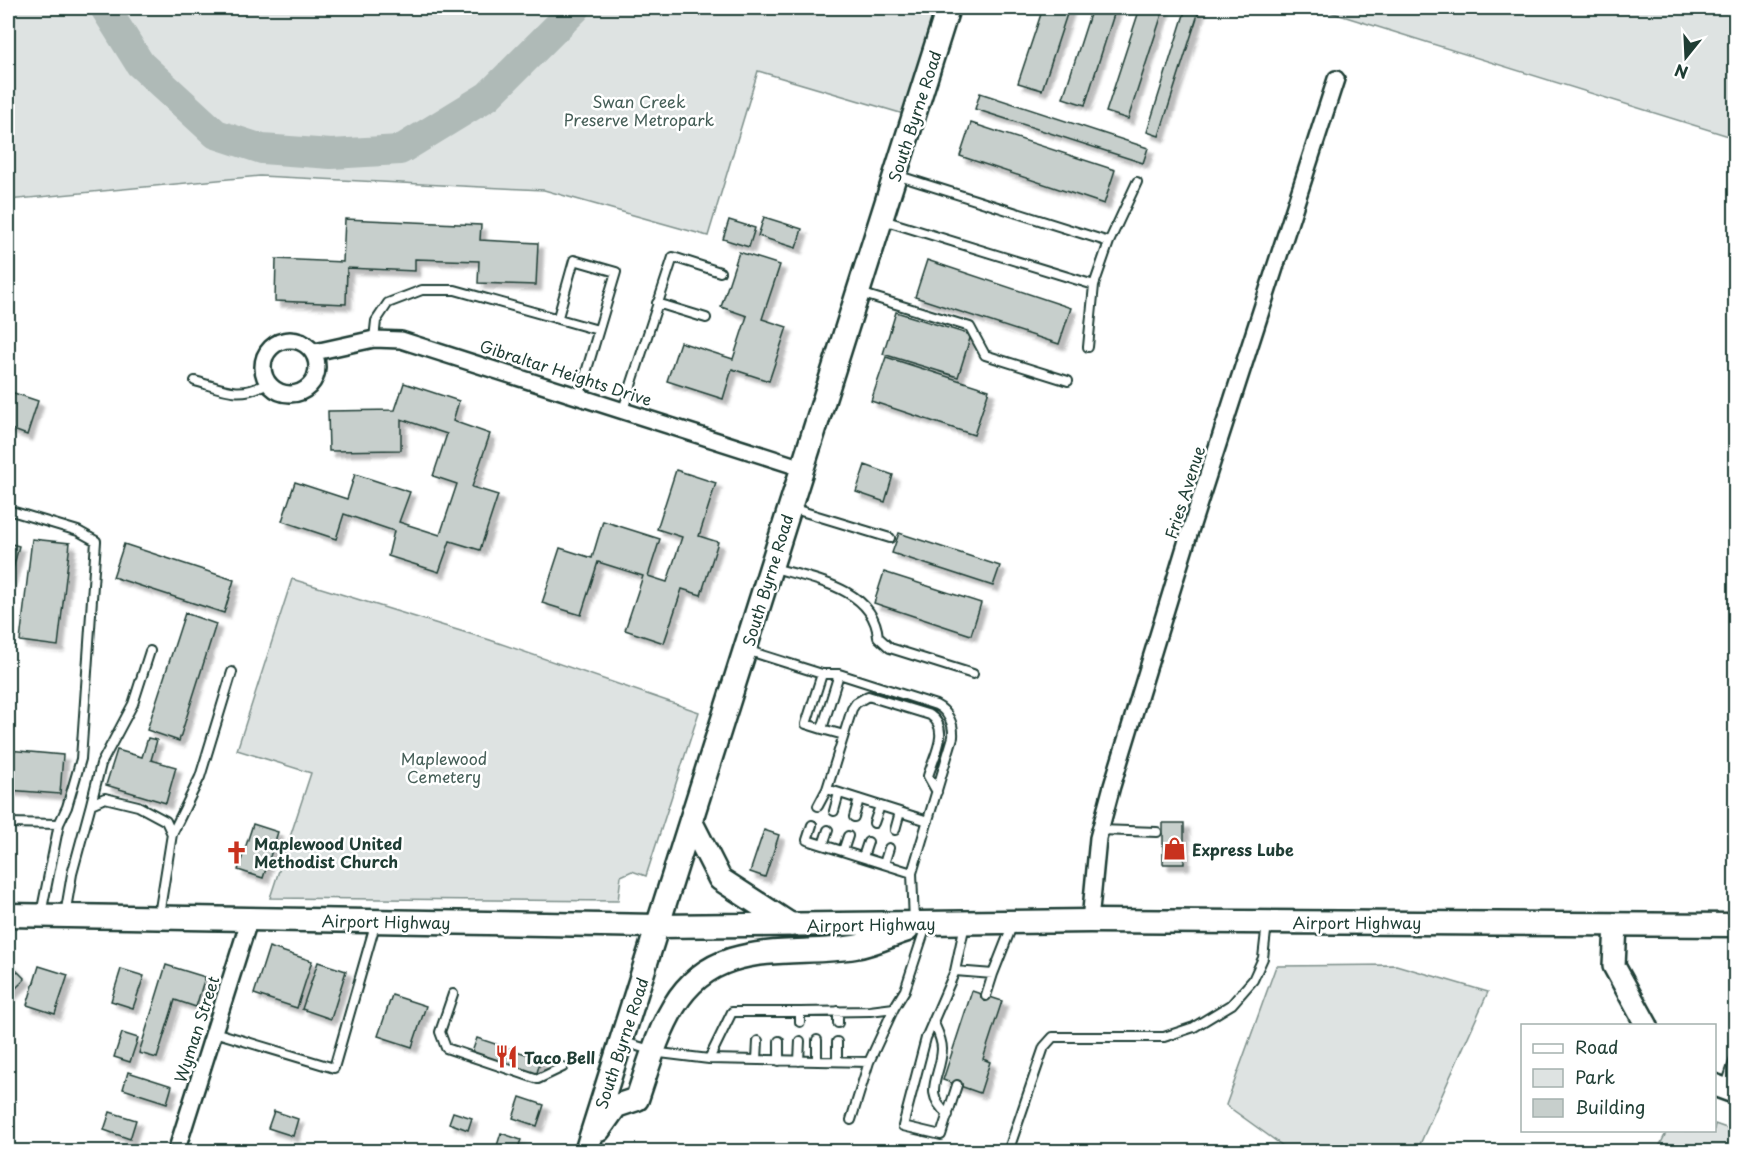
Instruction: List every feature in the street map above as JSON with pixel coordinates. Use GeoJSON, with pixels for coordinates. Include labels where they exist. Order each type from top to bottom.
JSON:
{"type":"FeatureCollection","features":[{"type":"Feature","properties":{"kind":"main road","name":"South Byrne Road"},"geometry":{"type":"LineString","coordinates":[[587,1149],[948,8]]}},
{"type":"Feature","properties":{"kind":"main road"},"geometry":{"type":"LineString","coordinates":[[691,822],[720,879],[791,925]]}},
{"type":"Feature","properties":{"kind":"main road","name":"Airport Highway"},"geometry":{"type":"LineString","coordinates":[[8,915],[658,926],[1090,921],[1736,925]]}},
{"type":"Feature","properties":{"kind":"main road"},"geometry":{"type":"LineString","coordinates":[[587,1149],[616,1106],[637,1099],[660,1031],[675,1003],[694,980],[715,964],[748,953],[857,947],[920,923]]}},
{"type":"Feature","properties":{"kind":"street","name":"Fries Avenue"},"geometry":{"type":"LineString","coordinates":[[1090,921],[1100,830],[1189,534],[1336,79]]}},
{"type":"Feature","properties":{"kind":"street"},"geometry":{"type":"LineString","coordinates":[[295,339],[315,352],[318,371],[308,388],[299,393],[288,394],[267,383],[263,361],[275,344],[295,339]]}},
{"type":"Feature","properties":{"kind":"street","name":"Gibraltar Heights Drive"},"geometry":{"type":"LineString","coordinates":[[315,352],[374,339],[401,340],[427,346],[802,468]]}},
{"type":"Feature","properties":{"kind":"street","name":"Wyman Street"},"geometry":{"type":"LineString","coordinates":[[176,1152],[250,918]]}},
{"type":"Feature","properties":{"kind":"street"},"geometry":{"type":"LineString","coordinates":[[1616,924],[1614,966],[1646,1024]]}},
{"type":"Feature","properties":{"kind":"lane"},"geometry":{"type":"LineString","coordinates":[[896,175],[1109,242]]}},
{"type":"Feature","properties":{"kind":"lane"},"geometry":{"type":"LineString","coordinates":[[1088,347],[1094,285],[1109,242],[1137,182]]}},
{"type":"Feature","properties":{"kind":"lane"},"geometry":{"type":"LineString","coordinates":[[881,219],[1094,285]]}},
{"type":"Feature","properties":{"kind":"lane"},"geometry":{"type":"LineString","coordinates":[[623,410],[673,257],[720,272]]}},
{"type":"Feature","properties":{"kind":"lane"},"geometry":{"type":"LineString","coordinates":[[558,317],[574,260],[616,272],[579,396]]}},
{"type":"Feature","properties":{"kind":"lane"},"geometry":{"type":"LineString","coordinates":[[374,339],[376,321],[388,303],[422,290],[455,290],[598,330]]}},
{"type":"Feature","properties":{"kind":"lane"},"geometry":{"type":"LineString","coordinates":[[858,292],[970,327],[985,355],[1068,381]]}},
{"type":"Feature","properties":{"kind":"lane"},"geometry":{"type":"LineString","coordinates":[[657,303],[706,318]]}},
{"type":"Feature","properties":{"kind":"lane"},"geometry":{"type":"LineString","coordinates":[[195,381],[239,393],[255,390],[267,383]]}},
{"type":"Feature","properties":{"kind":"lane"},"geometry":{"type":"LineString","coordinates":[[790,508],[890,538]]}},
{"type":"Feature","properties":{"kind":"lane"},"geometry":{"type":"LineString","coordinates":[[8,510],[78,531],[96,541],[81,759],[67,807],[59,824],[40,916]]}},
{"type":"Feature","properties":{"kind":"lane"},"geometry":{"type":"LineString","coordinates":[[771,567],[851,593],[875,619],[878,637],[890,648],[973,674]]}},
{"type":"Feature","properties":{"kind":"lane"},"geometry":{"type":"LineString","coordinates":[[745,650],[822,674],[839,674],[944,709],[954,728],[912,873],[920,923],[905,990],[869,1062],[851,1120]]}},
{"type":"Feature","properties":{"kind":"lane"},"geometry":{"type":"LineString","coordinates":[[65,916],[72,874],[101,764],[133,704],[150,651]]}},
{"type":"Feature","properties":{"kind":"lane"},"geometry":{"type":"LineString","coordinates":[[158,917],[172,834],[200,777],[232,672]]}},
{"type":"Feature","properties":{"kind":"lane"},"geometry":{"type":"LineString","coordinates":[[822,674],[806,724],[844,735]]}},
{"type":"Feature","properties":{"kind":"lane"},"geometry":{"type":"LineString","coordinates":[[822,729],[839,674]]}},
{"type":"Feature","properties":{"kind":"lane"},"geometry":{"type":"LineString","coordinates":[[819,806],[827,789],[852,709],[856,703],[868,696],[930,715],[941,726],[941,734],[928,776],[937,792]]}},
{"type":"Feature","properties":{"kind":"lane"},"geometry":{"type":"LineString","coordinates":[[827,789],[928,821]]}},
{"type":"Feature","properties":{"kind":"lane"},"geometry":{"type":"LineString","coordinates":[[834,811],[839,793]]}},
{"type":"Feature","properties":{"kind":"lane"},"geometry":{"type":"LineString","coordinates":[[90,804],[105,798],[138,806],[166,821],[172,834]]}},
{"type":"Feature","properties":{"kind":"lane"},"geometry":{"type":"LineString","coordinates":[[854,817],[859,799]]}},
{"type":"Feature","properties":{"kind":"lane"},"geometry":{"type":"LineString","coordinates":[[874,823],[880,806]]}},
{"type":"Feature","properties":{"kind":"lane"},"geometry":{"type":"LineString","coordinates":[[895,830],[900,812]]}},
{"type":"Feature","properties":{"kind":"lane"},"geometry":{"type":"LineString","coordinates":[[8,823],[59,824]]}},
{"type":"Feature","properties":{"kind":"lane"},"geometry":{"type":"LineString","coordinates":[[812,825],[807,840],[912,873]]}},
{"type":"Feature","properties":{"kind":"lane"},"geometry":{"type":"LineString","coordinates":[[823,844],[828,830]]}},
{"type":"Feature","properties":{"kind":"lane"},"geometry":{"type":"LineString","coordinates":[[1100,830],[1158,832]]}},
{"type":"Feature","properties":{"kind":"lane"},"geometry":{"type":"LineString","coordinates":[[843,851],[848,836]]}},
{"type":"Feature","properties":{"kind":"lane"},"geometry":{"type":"LineString","coordinates":[[863,857],[868,842]]}},
{"type":"Feature","properties":{"kind":"lane"},"geometry":{"type":"LineString","coordinates":[[884,864],[889,848]]}},
{"type":"Feature","properties":{"kind":"lane"},"geometry":{"type":"LineString","coordinates":[[214,1032],[334,1068],[376,921]]}},
{"type":"Feature","properties":{"kind":"lane"},"geometry":{"type":"LineString","coordinates":[[986,996],[1014,922]]}},
{"type":"Feature","properties":{"kind":"lane"},"geometry":{"type":"LineString","coordinates":[[1008,1152],[1044,1047],[1053,1037],[1164,1037],[1194,1027],[1232,1004],[1253,980],[1263,958],[1268,922]]}},
{"type":"Feature","properties":{"kind":"lane"},"geometry":{"type":"LineString","coordinates":[[957,1085],[942,1135],[903,1126],[926,1038],[955,971],[965,923]]}},
{"type":"Feature","properties":{"kind":"lane"},"geometry":{"type":"LineString","coordinates":[[955,971],[993,974]]}},
{"type":"Feature","properties":{"kind":"lane"},"geometry":{"type":"LineString","coordinates":[[453,994],[440,1032],[446,1048],[538,1079],[563,1066]]}},
{"type":"Feature","properties":{"kind":"lane"},"geometry":{"type":"LineString","coordinates":[[709,1059],[732,1012],[816,1012],[894,1008]]}},
{"type":"Feature","properties":{"kind":"lane"},"geometry":{"type":"LineString","coordinates":[[838,1011],[838,1023]]}},
{"type":"Feature","properties":{"kind":"lane"},"geometry":{"type":"LineString","coordinates":[[758,1022],[759,1012]]}},
{"type":"Feature","properties":{"kind":"lane"},"geometry":{"type":"LineString","coordinates":[[778,1023],[779,1012]]}},
{"type":"Feature","properties":{"kind":"lane"},"geometry":{"type":"LineString","coordinates":[[800,1012],[800,1022]]}},
{"type":"Feature","properties":{"kind":"lane"},"geometry":{"type":"LineString","coordinates":[[816,1012],[816,1023]]}},
{"type":"Feature","properties":{"kind":"lane"},"geometry":{"type":"LineString","coordinates":[[933,1021],[942,1049],[933,1096],[935,1104],[948,1115]]}},
{"type":"Feature","properties":{"kind":"lane"},"geometry":{"type":"LineString","coordinates":[[817,1040],[818,1061]]}},
{"type":"Feature","properties":{"kind":"lane"},"geometry":{"type":"LineString","coordinates":[[621,1041],[654,1051],[709,1059],[869,1062]]}},
{"type":"Feature","properties":{"kind":"lane"},"geometry":{"type":"LineString","coordinates":[[757,1060],[758,1041]]}},
{"type":"Feature","properties":{"kind":"lane"},"geometry":{"type":"LineString","coordinates":[[779,1041],[779,1061]]}},
{"type":"Feature","properties":{"kind":"lane"},"geometry":{"type":"LineString","coordinates":[[799,1061],[800,1041]]}},
{"type":"Feature","properties":{"kind":"lane"},"geometry":{"type":"LineString","coordinates":[[837,1042],[837,1061]]}},
{"type":"Feature","properties":{"kind":"lane"},"geometry":{"type":"LineString","coordinates":[[1725,1089],[1736,1056]]}},
{"type":"Feature","properties":{"kind":"green space","name":"Swan Creek Preserve Metropark"},"geometry":{"type":"Polygon","coordinates":[[[8,8],[948,8],[914,117],[758,71],[708,236],[544,190],[260,176],[8,200],[8,8]]]}},
{"type":"Feature","properties":{"kind":"green space"},"geometry":{"type":"Polygon","coordinates":[[[1317,8],[1735,8],[1735,138],[1317,8]]]}},
{"type":"Feature","properties":{"kind":"green space","name":"Maplewood Cemetery"},"geometry":{"type":"Polygon","coordinates":[[[292,579],[490,640],[699,712],[646,876],[632,871],[621,876],[618,901],[270,898],[311,773],[237,750],[292,579]]]}},
{"type":"Feature","properties":{"kind":"green space"},"geometry":{"type":"Polygon","coordinates":[[[1396,965],[1488,992],[1417,1151],[1290,1151],[1226,1105],[1276,966],[1396,965]]]}},
{"type":"Feature","properties":{"kind":"green space"},"geometry":{"type":"Polygon","coordinates":[[[1716,1124],[1735,1131],[1735,1151],[1657,1151],[1666,1132],[1716,1132],[1716,1124]]]}},
{"type":"Feature","properties":{"kind":"building"},"geometry":{"type":"Polygon","coordinates":[[[1043,8],[1069,8],[1042,90],[1018,83],[1043,8]]]}},
{"type":"Feature","properties":{"kind":"building"},"geometry":{"type":"Polygon","coordinates":[[[1092,8],[1116,8],[1085,105],[1063,98],[1092,8]]]}},
{"type":"Feature","properties":{"kind":"building"},"geometry":{"type":"Polygon","coordinates":[[[1140,8],[1164,8],[1128,119],[1106,112],[1140,8]]]}},
{"type":"Feature","properties":{"kind":"building"},"geometry":{"type":"Polygon","coordinates":[[[1186,8],[1200,8],[1159,136],[1147,132],[1186,8]]]}},
{"type":"Feature","properties":{"kind":"building"},"geometry":{"type":"Polygon","coordinates":[[[980,93],[1148,148],[1143,163],[975,109],[980,93]]]}},
{"type":"Feature","properties":{"kind":"building"},"geometry":{"type":"Polygon","coordinates":[[[971,123],[1115,170],[1104,204],[960,156],[971,123]]]}},
{"type":"Feature","properties":{"kind":"building"},"geometry":{"type":"Polygon","coordinates":[[[764,217],[802,229],[796,248],[758,236],[764,217]]]}},
{"type":"Feature","properties":{"kind":"building"},"geometry":{"type":"Polygon","coordinates":[[[345,219],[481,225],[480,240],[538,243],[536,285],[478,283],[479,261],[415,259],[415,271],[347,268],[346,304],[275,301],[276,259],[343,262],[345,219]]]}},
{"type":"Feature","properties":{"kind":"building"},"geometry":{"type":"Polygon","coordinates":[[[729,220],[755,228],[749,247],[723,239],[729,220]]]}},
{"type":"Feature","properties":{"kind":"building"},"geometry":{"type":"Polygon","coordinates":[[[739,252],[780,265],[762,319],[787,327],[769,381],[732,369],[723,399],[667,381],[680,342],[733,359],[747,316],[721,307],[739,252]]]}},
{"type":"Feature","properties":{"kind":"building"},"geometry":{"type":"Polygon","coordinates":[[[927,260],[1071,308],[1059,344],[915,297],[927,260]]]}},
{"type":"Feature","properties":{"kind":"building"},"geometry":{"type":"Polygon","coordinates":[[[896,312],[971,335],[958,377],[883,354],[896,312]]]}},
{"type":"Feature","properties":{"kind":"building"},"geometry":{"type":"Polygon","coordinates":[[[886,357],[989,390],[974,435],[871,401],[886,357]]]}},
{"type":"Feature","properties":{"kind":"building"},"geometry":{"type":"Polygon","coordinates":[[[404,383],[459,401],[453,421],[490,434],[472,487],[498,495],[480,550],[450,541],[439,572],[388,556],[394,531],[344,514],[336,539],[282,521],[295,482],[347,499],[355,474],[410,492],[399,522],[440,535],[457,484],[433,476],[447,434],[401,419],[401,450],[329,451],[328,411],[395,410],[404,383]]]}},
{"type":"Feature","properties":{"kind":"building"},"geometry":{"type":"Polygon","coordinates":[[[8,391],[38,401],[27,435],[8,428],[8,391]]]}},
{"type":"Feature","properties":{"kind":"building"},"geometry":{"type":"Polygon","coordinates":[[[865,465],[893,475],[885,502],[856,492],[865,465]]]}},
{"type":"Feature","properties":{"kind":"building"},"geometry":{"type":"Polygon","coordinates":[[[676,470],[716,483],[699,536],[718,542],[701,595],[682,589],[664,643],[625,630],[643,576],[598,562],[581,615],[542,603],[560,548],[592,558],[603,521],[660,539],[648,576],[667,582],[682,537],[657,529],[676,470]]]}},
{"type":"Feature","properties":{"kind":"building"},"geometry":{"type":"Polygon","coordinates":[[[899,533],[1000,566],[993,586],[892,553],[899,533]]]}},
{"type":"Feature","properties":{"kind":"building"},"geometry":{"type":"Polygon","coordinates":[[[32,539],[70,543],[58,646],[20,641],[32,539]]]}},
{"type":"Feature","properties":{"kind":"building"},"geometry":{"type":"Polygon","coordinates":[[[8,543],[19,546],[9,584],[8,583],[8,543]]]}},
{"type":"Feature","properties":{"kind":"building"},"geometry":{"type":"Polygon","coordinates":[[[124,544],[234,580],[224,613],[113,577],[124,544]]]}},
{"type":"Feature","properties":{"kind":"building"},"geometry":{"type":"Polygon","coordinates":[[[884,572],[981,603],[971,635],[874,603],[884,572]]]}},
{"type":"Feature","properties":{"kind":"building"},"geometry":{"type":"Polygon","coordinates":[[[185,613],[216,624],[179,741],[147,730],[185,613]]]}},
{"type":"Feature","properties":{"kind":"building"},"geometry":{"type":"Polygon","coordinates":[[[148,738],[157,740],[151,760],[176,767],[166,803],[106,785],[117,750],[142,757],[148,738]]]}},
{"type":"Feature","properties":{"kind":"building"},"geometry":{"type":"Polygon","coordinates":[[[8,750],[63,755],[60,794],[8,790],[8,750]]]}},
{"type":"Feature","properties":{"kind":"building","name":"Express Lube"},"geometry":{"type":"Polygon","coordinates":[[[1163,823],[1184,823],[1184,864],[1163,864],[1163,823]]]}},
{"type":"Feature","properties":{"kind":"building"},"geometry":{"type":"Polygon","coordinates":[[[253,824],[278,832],[263,878],[238,870],[253,824]]]}},
{"type":"Feature","properties":{"kind":"building"},"geometry":{"type":"Polygon","coordinates":[[[764,830],[779,835],[765,877],[750,872],[764,830]]]}},
{"type":"Feature","properties":{"kind":"building"},"geometry":{"type":"Polygon","coordinates":[[[269,947],[312,961],[297,1008],[254,994],[269,947]]]}},
{"type":"Feature","properties":{"kind":"building"},"geometry":{"type":"Polygon","coordinates":[[[8,962],[25,979],[8,996],[8,962]]]}},
{"type":"Feature","properties":{"kind":"building"},"geometry":{"type":"Polygon","coordinates":[[[318,962],[346,971],[331,1019],[302,1009],[318,962]]]}},
{"type":"Feature","properties":{"kind":"building"},"geometry":{"type":"Polygon","coordinates":[[[166,965],[205,977],[196,1007],[175,1000],[157,1058],[139,1053],[166,965]]]}},
{"type":"Feature","properties":{"kind":"building"},"geometry":{"type":"Polygon","coordinates":[[[39,966],[68,975],[55,1014],[27,1005],[39,966]]]}},
{"type":"Feature","properties":{"kind":"building"},"geometry":{"type":"Polygon","coordinates":[[[121,969],[144,976],[133,1008],[111,1001],[121,969]]]}},
{"type":"Feature","properties":{"kind":"building"},"geometry":{"type":"Polygon","coordinates":[[[972,991],[1002,1001],[983,1059],[990,1062],[980,1093],[943,1080],[972,991]]]}},
{"type":"Feature","properties":{"kind":"building"},"geometry":{"type":"Polygon","coordinates":[[[392,995],[426,1006],[412,1047],[378,1036],[392,995]]]}},
{"type":"Feature","properties":{"kind":"building"},"geometry":{"type":"Polygon","coordinates":[[[122,1033],[138,1038],[130,1062],[114,1057],[122,1033]]]}},
{"type":"Feature","properties":{"kind":"building","name":"Taco Bell"},"geometry":{"type":"Polygon","coordinates":[[[477,1038],[541,1059],[536,1076],[471,1055],[477,1038]]]}},
{"type":"Feature","properties":{"kind":"building"},"geometry":{"type":"Polygon","coordinates":[[[128,1072],[172,1086],[167,1103],[123,1089],[128,1072]]]}},
{"type":"Feature","properties":{"kind":"building"},"geometry":{"type":"Polygon","coordinates":[[[520,1097],[544,1105],[537,1126],[513,1118],[520,1097]]]}},
{"type":"Feature","properties":{"kind":"building"},"geometry":{"type":"Polygon","coordinates":[[[274,1111],[298,1119],[293,1136],[268,1128],[274,1111]]]}},
{"type":"Feature","properties":{"kind":"building"},"geometry":{"type":"Polygon","coordinates":[[[110,1112],[136,1120],[130,1139],[104,1130],[110,1112]]]}},
{"type":"Feature","properties":{"kind":"building"},"geometry":{"type":"Polygon","coordinates":[[[453,1112],[472,1118],[468,1130],[449,1123],[453,1112]]]}},
{"type":"Feature","properties":{"kind":"building"},"geometry":{"type":"Polygon","coordinates":[[[501,1133],[521,1140],[517,1150],[522,1152],[495,1152],[501,1133]]]}},
{"type":"Feature","properties":{"kind":"waterway"},"geometry":{"type":"LineString","coordinates":[[105,8],[140,64],[216,134],[262,149],[331,154],[400,150],[488,96],[576,8]]}},
{"type":"Feature","properties":{"kind":"place","name":"Express Lube"},"geometry":{"type":"Point","coordinates":[1174,849]}},
{"type":"Feature","properties":{"kind":"place","name":"Maplewood United Methodist Church"},"geometry":{"type":"Point","coordinates":[236,852]}},
{"type":"Feature","properties":{"kind":"place","name":"Taco Bell"},"geometry":{"type":"Point","coordinates":[506,1057]}}]}
